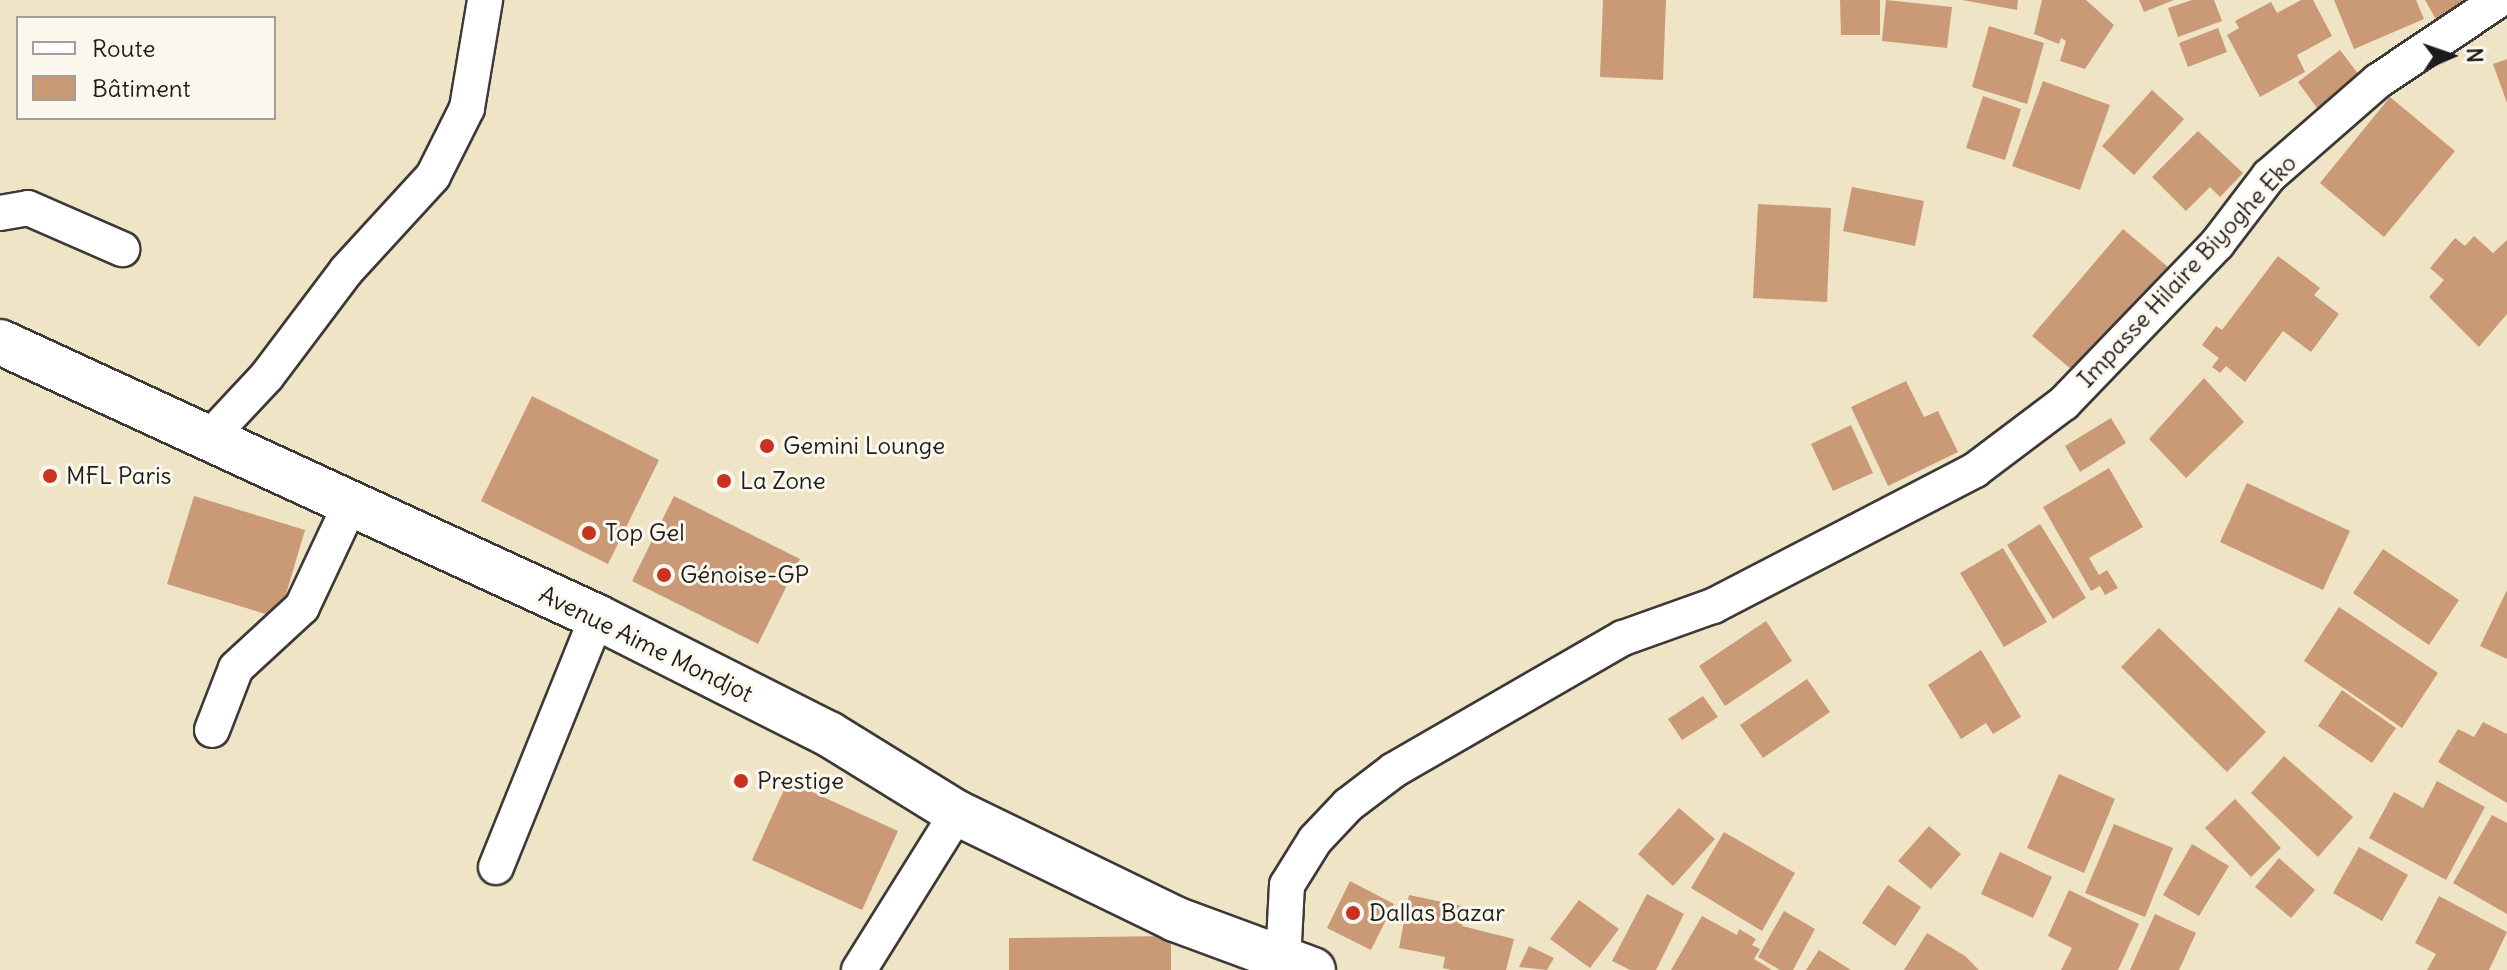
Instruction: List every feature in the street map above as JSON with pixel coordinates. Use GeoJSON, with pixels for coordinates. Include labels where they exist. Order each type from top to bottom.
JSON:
{"type":"FeatureCollection","features":[{"type":"Feature","properties":{"kind":"main road","name":"Avenue Aime Mondjot"},"geometry":{"type":"LineString","coordinates":[[0,342],[210,437],[349,507],[597,617],[829,734],[957,813],[1175,919],[1292,967]]}},
{"type":"Feature","properties":{"kind":"street"},"geometry":{"type":"LineString","coordinates":[[210,437],[267,376],[346,271],[433,176],[467,108],[485,0]]}},
{"type":"Feature","properties":{"kind":"street","name":"Impasse Hilaire Biyoghe Eko"},"geometry":{"type":"LineString","coordinates":[[1292,967],[1287,885],[1315,840],[1348,805],[1394,770],[1623,638],[1767,580],[1975,470],[2064,403],[2217,244],[2269,176],[2378,81],[2499,0]]}},
{"type":"Feature","properties":{"kind":"street"},"geometry":{"type":"LineString","coordinates":[[0,213],[28,208],[122,249]]}},
{"type":"Feature","properties":{"kind":"street"},"geometry":{"type":"LineString","coordinates":[[212,730],[236,668],[302,607],[349,507]]}},
{"type":"Feature","properties":{"kind":"street"},"geometry":{"type":"LineString","coordinates":[[496,867],[597,617]]}},
{"type":"Feature","properties":{"kind":"street"},"geometry":{"type":"LineString","coordinates":[[859,970],[957,813]]}},
{"type":"Feature","properties":{"kind":"building"},"geometry":{"type":"Polygon","coordinates":[[[1603,0],[1666,0],[1663,80],[1600,77],[1603,0]]]}},
{"type":"Feature","properties":{"kind":"building"},"geometry":{"type":"Polygon","coordinates":[[[1840,0],[1880,0],[1880,35],[1841,35],[1840,0]]]}},
{"type":"Feature","properties":{"kind":"building"},"geometry":{"type":"Polygon","coordinates":[[[1886,0],[1952,7],[1947,48],[1882,41],[1886,0]]]}},
{"type":"Feature","properties":{"kind":"building"},"geometry":{"type":"Polygon","coordinates":[[[1962,0],[2018,0],[2017,10],[1962,0]]]}},
{"type":"Feature","properties":{"kind":"building"},"geometry":{"type":"Polygon","coordinates":[[[2042,0],[2086,0],[2114,25],[2085,69],[2060,61],[2066,41],[2061,38],[2059,44],[2034,34],[2042,0]]]}},
{"type":"Feature","properties":{"kind":"building"},"geometry":{"type":"Polygon","coordinates":[[[2139,0],[2174,0],[2144,12],[2139,0]]]}},
{"type":"Feature","properties":{"kind":"building"},"geometry":{"type":"Polygon","coordinates":[[[2192,0],[2214,0],[2222,21],[2178,37],[2168,8],[2192,0]]]}},
{"type":"Feature","properties":{"kind":"building"},"geometry":{"type":"Polygon","coordinates":[[[2301,0],[2313,0],[2332,36],[2297,55],[2305,72],[2260,97],[2227,35],[2239,28],[2235,21],[2271,2],[2277,13],[2301,0]]]}},
{"type":"Feature","properties":{"kind":"building"},"geometry":{"type":"Polygon","coordinates":[[[2334,0],[2416,0],[2424,19],[2354,49],[2334,0]]]}},
{"type":"Feature","properties":{"kind":"building"},"geometry":{"type":"Polygon","coordinates":[[[2425,0],[2479,0],[2438,23],[2425,0]]]}},
{"type":"Feature","properties":{"kind":"building"},"geometry":{"type":"Polygon","coordinates":[[[1989,26],[2044,43],[2027,104],[1972,87],[1989,26]]]}},
{"type":"Feature","properties":{"kind":"building"},"geometry":{"type":"Polygon","coordinates":[[[2218,28],[2227,52],[2188,67],[2179,43],[2218,28]]]}},
{"type":"Feature","properties":{"kind":"building"},"geometry":{"type":"Polygon","coordinates":[[[2340,50],[2359,75],[2317,108],[2298,82],[2340,50]]]}},
{"type":"Feature","properties":{"kind":"building"},"geometry":{"type":"Polygon","coordinates":[[[2507,59],[2507,103],[2493,64],[2507,59]]]}},
{"type":"Feature","properties":{"kind":"building"},"geometry":{"type":"Polygon","coordinates":[[[2043,81],[2110,105],[2080,190],[2012,166],[2043,81]]]}},
{"type":"Feature","properties":{"kind":"building"},"geometry":{"type":"Polygon","coordinates":[[[2152,90],[2184,119],[2134,175],[2102,146],[2152,90]]]}},
{"type":"Feature","properties":{"kind":"building"},"geometry":{"type":"Polygon","coordinates":[[[1983,96],[2021,109],[2005,160],[1966,148],[1983,96]]]}},
{"type":"Feature","properties":{"kind":"building"},"geometry":{"type":"Polygon","coordinates":[[[2390,97],[2455,151],[2384,237],[2320,183],[2390,97]]]}},
{"type":"Feature","properties":{"kind":"building"},"geometry":{"type":"Polygon","coordinates":[[[2198,131],[2243,173],[2220,197],[2210,187],[2186,211],[2152,177],[2198,131]]]}},
{"type":"Feature","properties":{"kind":"building"},"geometry":{"type":"Polygon","coordinates":[[[1852,187],[1924,201],[1915,246],[1843,231],[1852,187]]]}},
{"type":"Feature","properties":{"kind":"building"},"geometry":{"type":"Polygon","coordinates":[[[1758,204],[1831,208],[1827,302],[1753,298],[1758,204]]]}},
{"type":"Feature","properties":{"kind":"building"},"geometry":{"type":"Polygon","coordinates":[[[2123,229],[2168,267],[2078,375],[2032,336],[2123,229]]]}},
{"type":"Feature","properties":{"kind":"building"},"geometry":{"type":"Polygon","coordinates":[[[2474,236],[2493,253],[2507,240],[2507,314],[2479,347],[2429,297],[2444,280],[2430,268],[2455,238],[2465,246],[2474,236]]]}},
{"type":"Feature","properties":{"kind":"building"},"geometry":{"type":"Polygon","coordinates":[[[2278,256],[2320,288],[2314,295],[2339,314],[2311,352],[2283,331],[2245,382],[2226,366],[2220,373],[2212,367],[2219,358],[2202,345],[2216,326],[2222,330],[2278,256]]]}},
{"type":"Feature","properties":{"kind":"building"},"geometry":{"type":"Polygon","coordinates":[[[2204,378],[2244,422],[2186,478],[2149,439],[2204,378]]]}},
{"type":"Feature","properties":{"kind":"building"},"geometry":{"type":"Polygon","coordinates":[[[1906,381],[1924,417],[1938,411],[1958,452],[1888,486],[1851,407],[1906,381]]]}},
{"type":"Feature","properties":{"kind":"building"},"geometry":{"type":"Polygon","coordinates":[[[532,396],[659,460],[608,564],[481,501],[532,396]]]}},
{"type":"Feature","properties":{"kind":"building"},"geometry":{"type":"Polygon","coordinates":[[[2111,418],[2126,443],[2080,472],[2065,446],[2111,418]]]}},
{"type":"Feature","properties":{"kind":"building"},"geometry":{"type":"Polygon","coordinates":[[[1851,425],[1873,473],[1833,491],[1811,444],[1851,425]]]}},
{"type":"Feature","properties":{"kind":"building"},"geometry":{"type":"Polygon","coordinates":[[[2109,468],[2143,527],[2089,558],[2099,575],[2107,570],[2118,588],[2105,595],[2100,586],[2091,591],[2043,507],[2109,468]]]}},
{"type":"Feature","properties":{"kind":"building"},"geometry":{"type":"Polygon","coordinates":[[[2247,483],[2350,531],[2323,590],[2220,542],[2247,483]]]}},
{"type":"Feature","properties":{"kind":"building"},"geometry":{"type":"Polygon","coordinates":[[[194,496],[305,530],[279,618],[167,584],[194,496]]]}},
{"type":"Feature","properties":{"kind":"building"},"geometry":{"type":"Polygon","coordinates":[[[674,496],[800,559],[758,644],[632,581],[674,496]]]}},
{"type":"Feature","properties":{"kind":"building"},"geometry":{"type":"Polygon","coordinates":[[[2040,524],[2086,598],[2053,619],[2007,545],[2040,524]]]}},
{"type":"Feature","properties":{"kind":"building"},"geometry":{"type":"Polygon","coordinates":[[[2003,548],[2047,622],[2004,647],[1960,573],[2003,548]]]}},
{"type":"Feature","properties":{"kind":"building"},"geometry":{"type":"Polygon","coordinates":[[[2383,549],[2459,600],[2429,645],[2353,593],[2383,549]]]}},
{"type":"Feature","properties":{"kind":"building"},"geometry":{"type":"Polygon","coordinates":[[[2507,590],[2507,659],[2480,646],[2507,590]]]}},
{"type":"Feature","properties":{"kind":"building"},"geometry":{"type":"Polygon","coordinates":[[[2339,607],[2438,673],[2402,728],[2304,661],[2339,607]]]}},
{"type":"Feature","properties":{"kind":"building"},"geometry":{"type":"Polygon","coordinates":[[[1766,621],[1792,661],[1725,706],[1699,666],[1766,621]]]}},
{"type":"Feature","properties":{"kind":"building"},"geometry":{"type":"Polygon","coordinates":[[[2159,628],[2266,732],[2227,772],[2121,667],[2159,628]]]}},
{"type":"Feature","properties":{"kind":"building"},"geometry":{"type":"Polygon","coordinates":[[[1981,650],[2021,717],[1993,734],[1986,723],[1961,739],[1928,685],[1981,650]]]}},
{"type":"Feature","properties":{"kind":"building"},"geometry":{"type":"Polygon","coordinates":[[[1807,679],[1830,712],[1763,758],[1740,725],[1807,679]]]}},
{"type":"Feature","properties":{"kind":"building"},"geometry":{"type":"Polygon","coordinates":[[[2342,690],[2396,728],[2372,763],[2318,726],[2342,690]]]}},
{"type":"Feature","properties":{"kind":"building"},"geometry":{"type":"Polygon","coordinates":[[[1703,696],[1718,717],[1682,740],[1668,719],[1703,696]]]}},
{"type":"Feature","properties":{"kind":"building"},"geometry":{"type":"Polygon","coordinates":[[[2483,722],[2507,734],[2507,803],[2438,762],[2458,729],[2474,737],[2483,722]]]}},
{"type":"Feature","properties":{"kind":"building"},"geometry":{"type":"Polygon","coordinates":[[[2284,756],[2353,817],[2318,857],[2251,793],[2284,756]]]}},
{"type":"Feature","properties":{"kind":"building"},"geometry":{"type":"Polygon","coordinates":[[[2059,774],[2115,799],[2084,873],[2027,848],[2059,774]]]}},
{"type":"Feature","properties":{"kind":"building"},"geometry":{"type":"Polygon","coordinates":[[[788,781],[898,831],[862,910],[752,860],[788,781]]]}},
{"type":"Feature","properties":{"kind":"building"},"geometry":{"type":"Polygon","coordinates":[[[2437,781],[2485,807],[2446,880],[2369,838],[2394,792],[2423,808],[2437,781]]]}},
{"type":"Feature","properties":{"kind":"building"},"geometry":{"type":"Polygon","coordinates":[[[2235,799],[2281,848],[2251,877],[2205,828],[2235,799]]]}},
{"type":"Feature","properties":{"kind":"building"},"geometry":{"type":"Polygon","coordinates":[[[1679,808],[1715,839],[1673,886],[1638,854],[1679,808]]]}},
{"type":"Feature","properties":{"kind":"building"},"geometry":{"type":"Polygon","coordinates":[[[2492,815],[2507,823],[2507,914],[2453,883],[2492,815]]]}},
{"type":"Feature","properties":{"kind":"building"},"geometry":{"type":"Polygon","coordinates":[[[2114,824],[2173,848],[2145,917],[2085,893],[2114,824]]]}},
{"type":"Feature","properties":{"kind":"building"},"geometry":{"type":"Polygon","coordinates":[[[1929,826],[1961,854],[1931,889],[1898,861],[1929,826]]]}},
{"type":"Feature","properties":{"kind":"building"},"geometry":{"type":"Polygon","coordinates":[[[1724,832],[1795,873],[1762,931],[1691,888],[1724,832]]]}},
{"type":"Feature","properties":{"kind":"building"},"geometry":{"type":"Polygon","coordinates":[[[2192,844],[2229,866],[2199,916],[2163,895],[2192,844]]]}},
{"type":"Feature","properties":{"kind":"building"},"geometry":{"type":"Polygon","coordinates":[[[2359,847],[2408,875],[2382,921],[2333,893],[2359,847]]]}},
{"type":"Feature","properties":{"kind":"building"},"geometry":{"type":"Polygon","coordinates":[[[2000,852],[2052,877],[2033,918],[1981,894],[2000,852]]]}},
{"type":"Feature","properties":{"kind":"building"},"geometry":{"type":"Polygon","coordinates":[[[2279,858],[2315,890],[2291,918],[2255,887],[2279,858]]]}},
{"type":"Feature","properties":{"kind":"building"},"geometry":{"type":"Polygon","coordinates":[[[1350,881],[1394,904],[1371,950],[1327,928],[1350,881]]]}},
{"type":"Feature","properties":{"kind":"building"},"geometry":{"type":"Polygon","coordinates":[[[1888,885],[1921,907],[1895,946],[1862,923],[1888,885]]]}},
{"type":"Feature","properties":{"kind":"building"},"geometry":{"type":"Polygon","coordinates":[[[2069,890],[2139,924],[2118,970],[2061,970],[2072,948],[2048,936],[2069,890]]]}},
{"type":"Feature","properties":{"kind":"building"},"geometry":{"type":"Polygon","coordinates":[[[1647,894],[1684,914],[1656,970],[1630,970],[1612,961],[1647,894]]]}},
{"type":"Feature","properties":{"kind":"building"},"geometry":{"type":"Polygon","coordinates":[[[1409,895],[1466,907],[1462,926],[1514,939],[1506,970],[1452,970],[1443,968],[1445,957],[1399,948],[1409,895]]]}},
{"type":"Feature","properties":{"kind":"building"},"geometry":{"type":"Polygon","coordinates":[[[2439,896],[2507,932],[2489,970],[2427,970],[2436,954],[2415,943],[2439,896]]]}},
{"type":"Feature","properties":{"kind":"building"},"geometry":{"type":"Polygon","coordinates":[[[1579,900],[1619,929],[1590,968],[1550,939],[1579,900]]]}},
{"type":"Feature","properties":{"kind":"building"},"geometry":{"type":"Polygon","coordinates":[[[1784,911],[1815,929],[1793,970],[1780,970],[1758,957],[1784,911]]]}},
{"type":"Feature","properties":{"kind":"building"},"geometry":{"type":"Polygon","coordinates":[[[2155,914],[2196,933],[2179,970],[2130,970],[2155,914]]]}},
{"type":"Feature","properties":{"kind":"building"},"geometry":{"type":"Polygon","coordinates":[[[1702,916],[1737,935],[1739,929],[1756,939],[1752,945],[1760,949],[1754,959],[1772,970],[1671,970],[1702,916]]]}},
{"type":"Feature","properties":{"kind":"building"},"geometry":{"type":"Polygon","coordinates":[[[1927,933],[1965,956],[1979,970],[1904,970],[1927,933]]]}},
{"type":"Feature","properties":{"kind":"building"},"geometry":{"type":"Polygon","coordinates":[[[1171,936],[1171,970],[1009,970],[1009,938],[1171,936]]]}},
{"type":"Feature","properties":{"kind":"building"},"geometry":{"type":"Polygon","coordinates":[[[1529,946],[1554,958],[1547,970],[1519,967],[1529,946]]]}},
{"type":"Feature","properties":{"kind":"building"},"geometry":{"type":"Polygon","coordinates":[[[1819,950],[1851,970],[1806,970],[1819,950]]]}},
{"type":"Feature","properties":{"kind":"place","name":"Gemini Lounge"},"geometry":{"type":"Point","coordinates":[767,446]}},
{"type":"Feature","properties":{"kind":"place","name":"MFL Paris"},"geometry":{"type":"Point","coordinates":[50,476]}},
{"type":"Feature","properties":{"kind":"place","name":"La Zone"},"geometry":{"type":"Point","coordinates":[724,481]}},
{"type":"Feature","properties":{"kind":"place","name":"Top Gel"},"geometry":{"type":"Point","coordinates":[589,533]}},
{"type":"Feature","properties":{"kind":"place","name":"Génoise-GP"},"geometry":{"type":"Point","coordinates":[664,575]}},
{"type":"Feature","properties":{"kind":"place","name":"Prestige"},"geometry":{"type":"Point","coordinates":[741,781]}},
{"type":"Feature","properties":{"kind":"place","name":"Dallas Bazar"},"geometry":{"type":"Point","coordinates":[1353,913]}}]}
